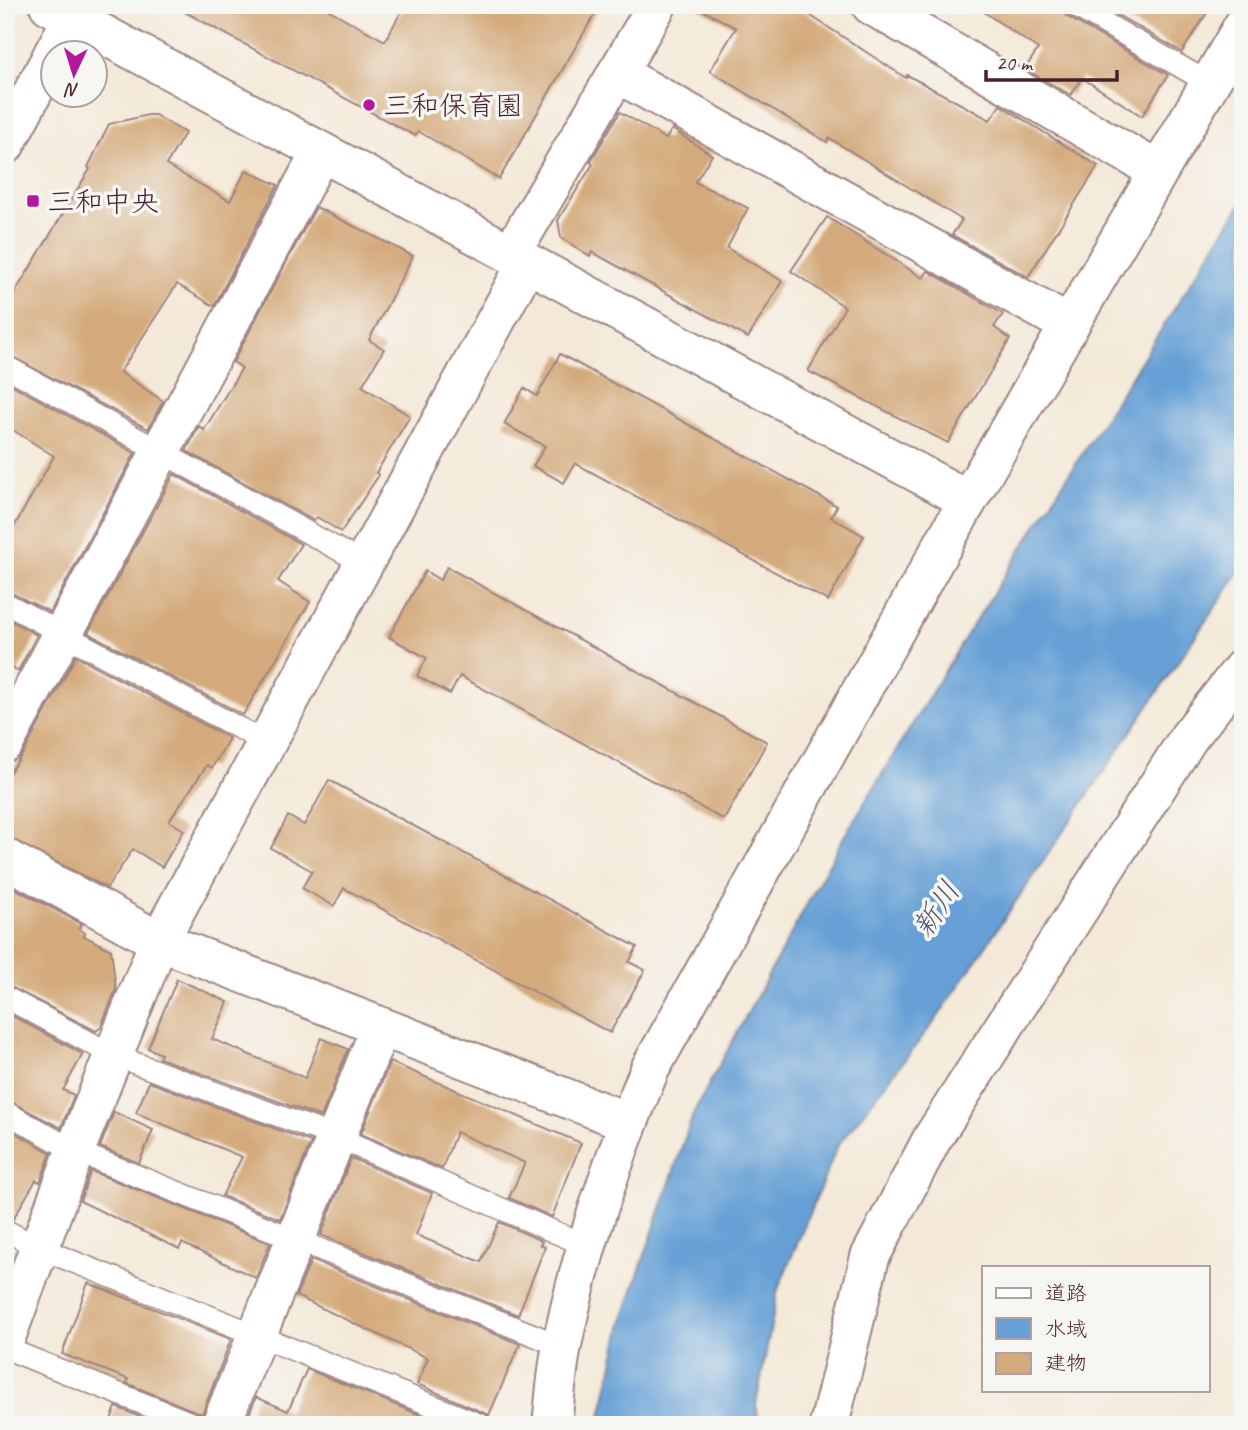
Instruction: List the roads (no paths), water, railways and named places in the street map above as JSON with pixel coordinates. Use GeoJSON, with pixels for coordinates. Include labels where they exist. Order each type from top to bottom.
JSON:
{"type":"FeatureCollection","features":[{"type":"Feature","properties":{"kind":"street"},"geometry":{"type":"LineString","coordinates":[[5,1340],[75,1151],[159,941],[363,564],[617,73],[657,5]]}},
{"type":"Feature","properties":{"kind":"street"},"geometry":{"type":"LineString","coordinates":[[871,5],[1158,171]]}},
{"type":"Feature","properties":{"kind":"street"},"geometry":{"type":"LineString","coordinates":[[58,38],[67,10],[321,152],[968,500]]}},
{"type":"Feature","properties":{"kind":"street"},"geometry":{"type":"LineString","coordinates":[[552,1425],[562,1346],[587,1246],[628,1122],[650,1069],[968,500],[1243,26]]}},
{"type":"Feature","properties":{"kind":"street"},"geometry":{"type":"LineString","coordinates":[[617,73],[1069,325]]}},
{"type":"Feature","properties":{"kind":"street"},"geometry":{"type":"LineString","coordinates":[[5,145],[38,82]]}},
{"type":"Feature","properties":{"kind":"street"},"geometry":{"type":"LineString","coordinates":[[5,742],[321,152]]}},
{"type":"Feature","properties":{"kind":"street"},"geometry":{"type":"LineString","coordinates":[[829,1425],[870,1257],[932,1139],[1189,737],[1243,668]]}},
{"type":"Feature","properties":{"kind":"street"},"geometry":{"type":"LineString","coordinates":[[5,858],[159,941],[628,1122]]}},
{"type":"Feature","properties":{"kind":"street"},"geometry":{"type":"LineString","coordinates":[[221,1425],[255,1334],[380,1028]]}},
{"type":"Feature","properties":{"kind":"lane"},"geometry":{"type":"LineString","coordinates":[[1073,5],[1209,83]]}},
{"type":"Feature","properties":{"kind":"lane"},"geometry":{"type":"LineString","coordinates":[[5,366],[363,564]]}},
{"type":"Feature","properties":{"kind":"lane"},"geometry":{"type":"LineString","coordinates":[[5,603],[265,742]]}},
{"type":"Feature","properties":{"kind":"lane"},"geometry":{"type":"LineString","coordinates":[[5,997],[113,1055],[335,1137],[587,1246]]}},
{"type":"Feature","properties":{"kind":"lane"},"geometry":{"type":"LineString","coordinates":[[5,1112],[75,1151],[562,1346]]}},
{"type":"Feature","properties":{"kind":"lane"},"geometry":{"type":"LineString","coordinates":[[5,1230],[39,1248],[481,1425]]}},
{"type":"Feature","properties":{"kind":"lane"},"geometry":{"type":"LineString","coordinates":[[5,1348],[196,1425]]}},
{"type":"Feature","properties":{"kind":"water","name":"新川"},"geometry":{"type":"Polygon","coordinates":[[[1243,201],[1243,566],[935,1021],[838,1145],[778,1289],[756,1405],[759,1425],[599,1425],[623,1319],[694,1112],[842,840],[968,633],[1243,201]]]}},
{"type":"Feature","properties":{"kind":"place","name":"三和保育園"},"geometry":{"type":"Point","coordinates":[369,105]}},
{"type":"Feature","properties":{"kind":"place","name":"三和中央"},"geometry":{"type":"Point","coordinates":[33,201]}}]}
